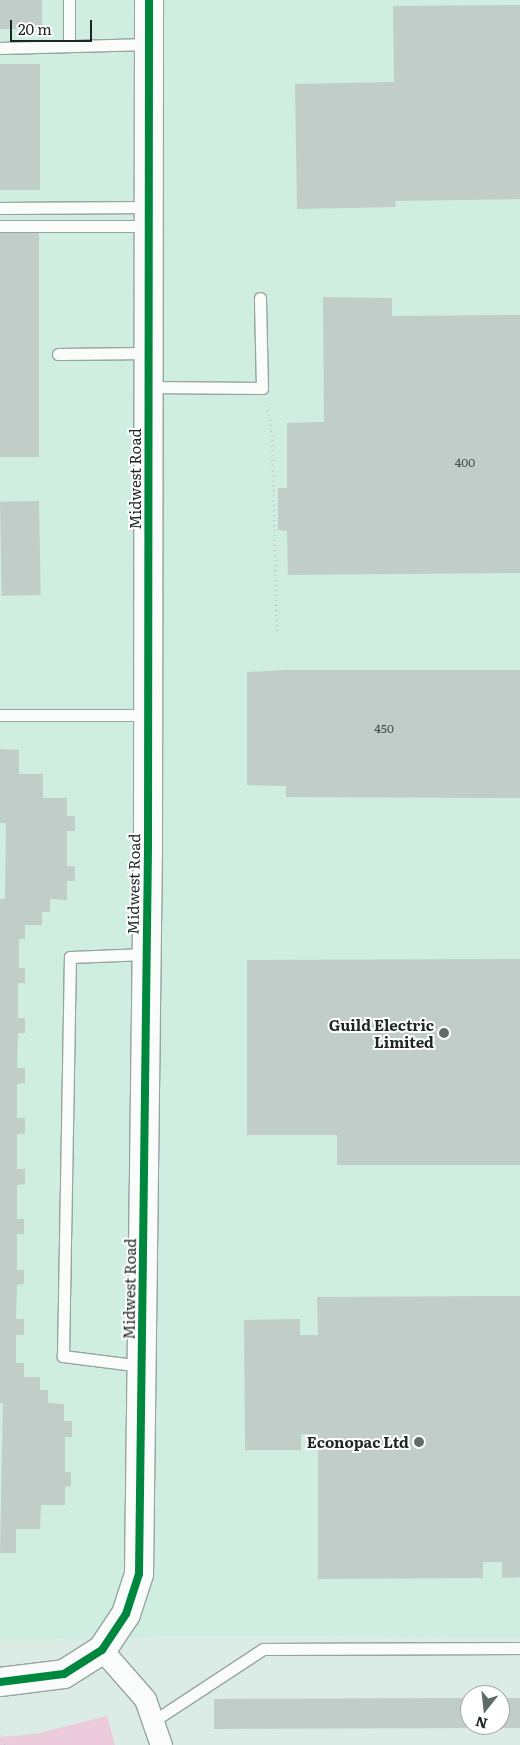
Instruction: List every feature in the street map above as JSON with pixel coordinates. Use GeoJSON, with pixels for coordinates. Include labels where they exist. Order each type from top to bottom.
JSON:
{"type":"FeatureCollection","features":[{"type":"Feature","properties":{"kind":"street","name":"Midwest Road"},"geometry":{"type":"LineString","coordinates":[[0,1682],[64,1674],[102,1650],[126,1614],[138,1574],[142,1366],[148,715],[149,0]]}},
{"type":"Feature","properties":{"kind":"street"},"geometry":{"type":"LineString","coordinates":[[102,1650],[145,1699],[155,1720],[161,1745]]}},
{"type":"Feature","properties":{"kind":"lane"},"geometry":{"type":"LineString","coordinates":[[69,0],[69,46]]}},
{"type":"Feature","properties":{"kind":"lane"},"geometry":{"type":"LineString","coordinates":[[0,48],[149,44]]}},
{"type":"Feature","properties":{"kind":"lane"},"geometry":{"type":"LineString","coordinates":[[0,208],[72,208],[149,217]]}},
{"type":"Feature","properties":{"kind":"lane"},"geometry":{"type":"LineString","coordinates":[[72,208],[72,226]]}},
{"type":"Feature","properties":{"kind":"lane"},"geometry":{"type":"LineString","coordinates":[[0,226],[72,226],[149,217]]}},
{"type":"Feature","properties":{"kind":"lane"},"geometry":{"type":"LineString","coordinates":[[149,387],[262,388],[260,298]]}},
{"type":"Feature","properties":{"kind":"lane"},"geometry":{"type":"LineString","coordinates":[[58,354],[149,353]]}},
{"type":"Feature","properties":{"kind":"lane"},"geometry":{"type":"LineString","coordinates":[[0,715],[148,715]]}},
{"type":"Feature","properties":{"kind":"lane"},"geometry":{"type":"LineString","coordinates":[[142,1366],[63,1356],[70,957],[146,954]]}},
{"type":"Feature","properties":{"kind":"lane"},"geometry":{"type":"LineString","coordinates":[[155,1720],[263,1650],[520,1648]]}},
{"type":"Feature","properties":{"kind":"path"},"geometry":{"type":"LineString","coordinates":[[262,388],[272,430],[277,631]]}},
{"type":"Feature","properties":{"kind":"path"},"geometry":{"type":"LineString","coordinates":[[0,1735],[4,1745]]}},
{"type":"Feature","properties":{"kind":"shaded area"},"geometry":{"type":"Polygon","coordinates":[[[0,0],[520,0],[520,1637],[176,1636],[0,1641],[0,0]]]}},
{"type":"Feature","properties":{"kind":"shaded area"},"geometry":{"type":"Polygon","coordinates":[[[107,1716],[115,1745],[0,1745],[0,1737],[35,1734],[107,1716]]]}},
{"type":"Feature","properties":{"kind":"building"},"geometry":{"type":"Polygon","coordinates":[[[0,0],[42,0],[42,29],[0,29],[0,0]]]}},
{"type":"Feature","properties":{"kind":"building"},"geometry":{"type":"Polygon","coordinates":[[[520,5],[520,199],[395,201],[396,207],[297,209],[295,84],[394,82],[393,6],[520,5]]]}},
{"type":"Feature","properties":{"kind":"building"},"geometry":{"type":"Polygon","coordinates":[[[0,64],[40,64],[40,190],[0,190],[0,64]]]}},
{"type":"Feature","properties":{"kind":"building"},"geometry":{"type":"Polygon","coordinates":[[[0,233],[39,233],[39,457],[0,457],[0,233]]]}},
{"type":"Feature","properties":{"kind":"building"},"geometry":{"type":"Polygon","coordinates":[[[323,297],[392,298],[392,316],[520,315],[520,573],[288,575],[287,531],[278,530],[278,488],[287,488],[287,423],[324,422],[323,297]]]}},
{"type":"Feature","properties":{"kind":"building"},"geometry":{"type":"Polygon","coordinates":[[[39,501],[41,595],[2,596],[0,502],[39,501]]]}},
{"type":"Feature","properties":{"kind":"building"},"geometry":{"type":"Polygon","coordinates":[[[286,670],[520,670],[520,798],[286,797],[286,786],[247,785],[247,672],[286,670]]]}},
{"type":"Feature","properties":{"kind":"building"},"geometry":{"type":"Polygon","coordinates":[[[0,749],[19,750],[19,774],[43,774],[43,798],[67,798],[67,816],[75,816],[75,831],[67,831],[67,866],[75,866],[75,881],[67,881],[67,900],[50,899],[50,912],[42,912],[42,925],[25,925],[25,939],[19,939],[19,968],[25,968],[25,983],[18,983],[18,1018],[25,1018],[25,1033],[18,1033],[17,1068],[25,1068],[25,1083],[17,1084],[17,1118],[25,1118],[25,1134],[17,1134],[17,1169],[25,1169],[25,1184],[17,1185],[17,1219],[24,1219],[24,1234],[17,1234],[17,1270],[24,1270],[24,1284],[17,1285],[16,1319],[24,1319],[24,1335],[16,1335],[16,1363],[24,1363],[24,1377],[40,1377],[40,1390],[48,1390],[48,1403],[64,1404],[64,1421],[72,1421],[72,1437],[65,1437],[65,1472],[71,1472],[71,1486],[65,1487],[65,1505],[41,1505],[40,1529],[16,1529],[16,1553],[0,1553],[3,1403],[0,1403],[0,899],[5,899],[6,823],[0,823],[0,749]]]}},
{"type":"Feature","properties":{"kind":"building"},"geometry":{"type":"Polygon","coordinates":[[[520,959],[520,1165],[337,1165],[337,1135],[247,1135],[247,960],[520,959]]]}},
{"type":"Feature","properties":{"kind":"building","name":"Econopac Ltd"},"geometry":{"type":"Polygon","coordinates":[[[520,1296],[520,1577],[502,1578],[502,1562],[483,1562],[483,1578],[318,1579],[318,1434],[301,1434],[301,1450],[245,1450],[244,1320],[300,1319],[300,1335],[318,1335],[317,1297],[520,1296]]]}},
{"type":"Feature","properties":{"kind":"building"},"geometry":{"type":"Polygon","coordinates":[[[460,1698],[460,1728],[214,1729],[214,1699],[460,1698]]]}},
{"type":"Feature","properties":{"kind":"building"},"geometry":{"type":"Polygon","coordinates":[[[510,1698],[520,1698],[520,1728],[510,1728],[510,1698]]]}},
{"type":"Feature","properties":{"kind":"cycle path"},"geometry":{"type":"LineString","coordinates":[[0,1682],[64,1674],[102,1650],[126,1614],[139,1574],[148,845],[149,0]]}},
{"type":"Feature","properties":{"kind":"place","name":"Guild Electric Limited"},"geometry":{"type":"Point","coordinates":[444,1033]}},
{"type":"Feature","properties":{"kind":"place","name":"Econopac Ltd"},"geometry":{"type":"Point","coordinates":[419,1442]}}]}
